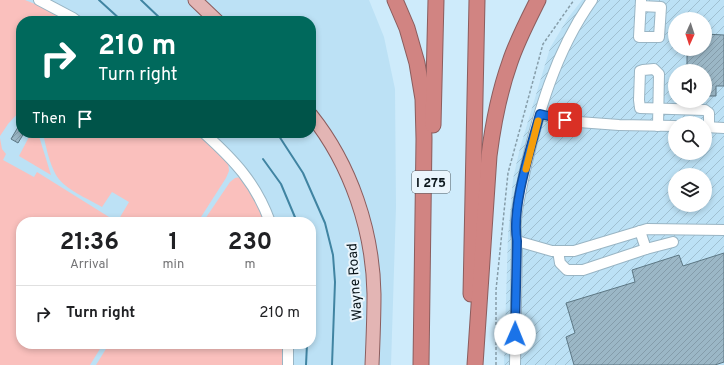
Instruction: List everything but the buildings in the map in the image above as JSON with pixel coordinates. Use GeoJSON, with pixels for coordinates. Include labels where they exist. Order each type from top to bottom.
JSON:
{"type":"FeatureCollection","features":[{"type":"Feature","properties":{"kind":"highway"},"geometry":{"type":"LineString","coordinates":[[394,0],[407,28],[415,56],[423,99],[424,139],[421,365]]}},
{"type":"Feature","properties":{"kind":"highway","name":"I 275"},"geometry":{"type":"LineString","coordinates":[[427,365],[436,0]]}},
{"type":"Feature","properties":{"kind":"highway"},"geometry":{"type":"LineString","coordinates":[[469,365],[477,0]]}},
{"type":"Feature","properties":{"kind":"highway"},"geometry":{"type":"LineString","coordinates":[[475,365],[489,156],[493,125],[501,89],[510,62],[524,28],[538,0]]}},
{"type":"Feature","properties":{"kind":"main road"},"geometry":{"type":"LineString","coordinates":[[195,0],[212,16]]}},
{"type":"Feature","properties":{"kind":"main road","name":"Wayne Road"},"geometry":{"type":"LineString","coordinates":[[316,122],[331,145],[345,171],[365,225],[371,259],[374,294],[372,365]]}},
{"type":"Feature","properties":{"kind":"lane"},"geometry":{"type":"LineString","coordinates":[[39,0],[69,16]]}},
{"type":"Feature","properties":{"kind":"lane"},"geometry":{"type":"LineString","coordinates":[[515,365],[516,233],[518,205],[528,159],[548,86],[562,51],[581,15],[592,0]]}},
{"type":"Feature","properties":{"kind":"lane"},"geometry":{"type":"LineString","coordinates":[[658,126],[658,108],[705,110],[709,113],[709,116]]}},
{"type":"Feature","properties":{"kind":"lane"},"geometry":{"type":"LineString","coordinates":[[540,114],[565,120],[619,125],[668,126]]}},
{"type":"Feature","properties":{"kind":"lane"},"geometry":{"type":"LineString","coordinates":[[712,127],[724,128]]}},
{"type":"Feature","properties":{"kind":"lane"},"geometry":{"type":"LineString","coordinates":[[210,138],[228,154],[247,176],[268,217]]}},
{"type":"Feature","properties":{"kind":"lane"},"geometry":{"type":"LineString","coordinates":[[517,241],[552,251],[574,252],[647,229],[724,230]]}},
{"type":"Feature","properties":{"kind":"lane"},"geometry":{"type":"LineString","coordinates":[[640,231],[646,249]]}},
{"type":"Feature","properties":{"kind":"lane"},"geometry":{"type":"LineString","coordinates":[[558,251],[560,264],[567,270],[583,270],[646,249],[673,242]]}},
{"type":"Feature","properties":{"kind":"lane"},"geometry":{"type":"LineString","coordinates":[[288,349],[288,365]]}},
{"type":"Feature","properties":{"kind":"shaded area"},"geometry":{"type":"Polygon","coordinates":[[[0,0],[369,0],[384,37],[395,89],[396,207],[391,365],[0,365],[0,0]]]}},
{"type":"Feature","properties":{"kind":"shaded area"},"geometry":{"type":"Polygon","coordinates":[[[0,0],[25,0],[58,16],[16,16],[16,115],[0,136],[0,0]]]}},
{"type":"Feature","properties":{"kind":"shaded area"},"geometry":{"type":"Polygon","coordinates":[[[582,0],[724,0],[724,365],[504,365],[508,235],[513,179],[520,148],[550,48],[568,18],[582,0]]]}},
{"type":"Feature","properties":{"kind":"shaded area"},"geometry":{"type":"Polygon","coordinates":[[[0,138],[2,149],[6,154],[3,160],[34,177],[37,172],[109,217],[16,217],[16,349],[100,349],[90,365],[0,365],[0,138]]]}},
{"type":"Feature","properties":{"kind":"shaded area"},"geometry":{"type":"Polygon","coordinates":[[[28,138],[40,138],[51,175],[19,156],[28,138]]]}},
{"type":"Feature","properties":{"kind":"shaded area"},"geometry":{"type":"Polygon","coordinates":[[[44,138],[204,138],[228,161],[229,171],[201,217],[120,217],[129,202],[112,192],[102,207],[77,193],[65,185],[56,175],[48,154],[44,138]]]}},
{"type":"Feature","properties":{"kind":"shaded area"},"geometry":{"type":"Polygon","coordinates":[[[241,177],[258,204],[263,217],[206,217],[230,182],[235,178],[241,177]]]}},
{"type":"Feature","properties":{"kind":"shaded area"},"geometry":{"type":"Polygon","coordinates":[[[106,349],[284,349],[283,365],[96,365],[106,349]]]}},
{"type":"Feature","properties":{"kind":"waterway"},"geometry":{"type":"LineString","coordinates":[[99,0],[117,16]]}},
{"type":"Feature","properties":{"kind":"waterway"},"geometry":{"type":"LineString","coordinates":[[141,0],[158,16]]}},
{"type":"Feature","properties":{"kind":"waterway"},"geometry":{"type":"LineString","coordinates":[[280,138],[303,173],[325,223],[333,255],[335,282],[332,365]]}},
{"type":"Feature","properties":{"kind":"waterway"},"geometry":{"type":"LineString","coordinates":[[263,159],[281,184],[295,217]]}},
{"type":"Feature","properties":{"kind":"waterway"},"geometry":{"type":"LineString","coordinates":[[306,365],[307,349]]}},
{"type":"Feature","properties":{"kind":"slow traffic"},"geometry":{"type":"LineString","coordinates":[[526,169],[538,121]]}},
{"type":"Feature","properties":{"kind":"route"},"geometry":{"type":"LineString","coordinates":[[515,334],[516,233],[518,205],[528,159],[540,114],[565,120]]}}]}
